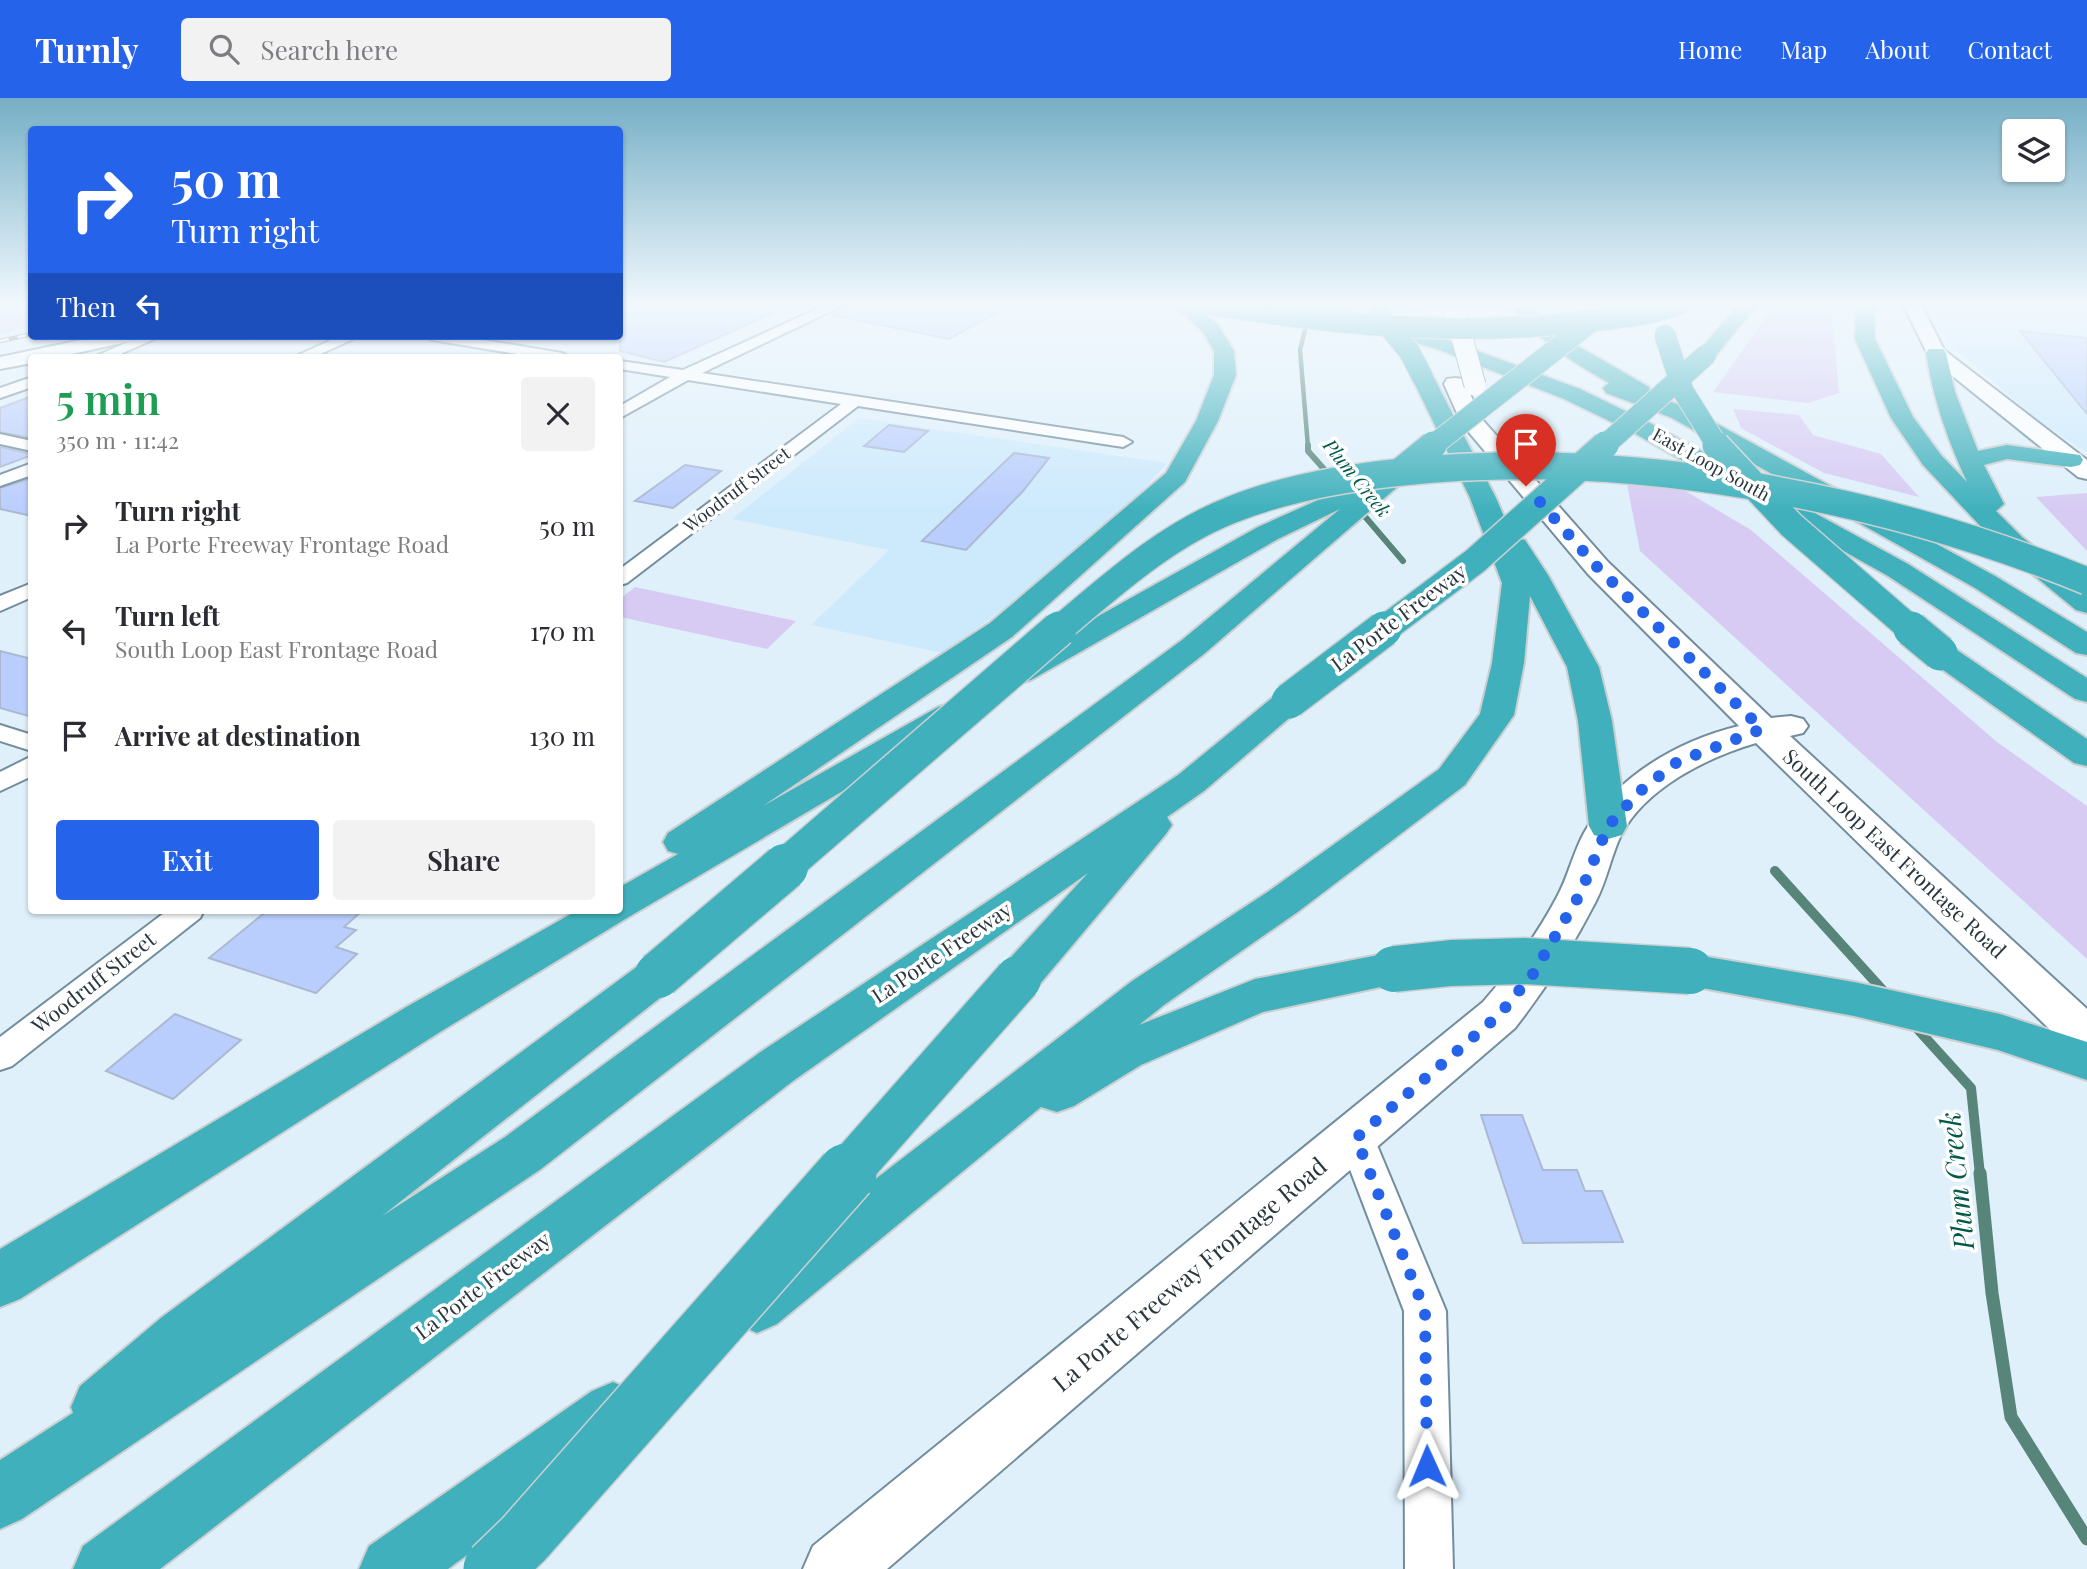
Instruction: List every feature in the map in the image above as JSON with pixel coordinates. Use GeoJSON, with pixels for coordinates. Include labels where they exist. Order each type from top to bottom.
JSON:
{"type":"FeatureCollection","features":[{"type":"Feature","properties":{"kind":"highway"},"geometry":{"type":"LineString","coordinates":[[623,883],[1001,630],[1176,477],[1207,421],[1225,373]]}},
{"type":"Feature","properties":{"kind":"highway"},"geometry":{"type":"LineString","coordinates":[[392,1569],[695,1353],[1148,993],[1284,901],[1452,777],[1497,715],[1508,663],[1517,583],[1483,498],[1420,373]]}},
{"type":"Feature","properties":{"kind":"highway","name":"East Loop South"},"geometry":{"type":"LineString","coordinates":[[1516,373],[1572,394],[1640,427],[1898,570],[2087,692]]}},
{"type":"Feature","properties":{"kind":"highway"},"geometry":{"type":"LineString","coordinates":[[0,1496],[523,1153],[1192,647],[1401,471],[1526,373]]}},
{"type":"Feature","properties":{"kind":"highway","name":"East Loop South"},"geometry":{"type":"LineString","coordinates":[[1571,373],[1680,413],[1985,582],[2087,646]]}},
{"type":"Feature","properties":{"kind":"highway"},"geometry":{"type":"LineString","coordinates":[[1605,373],[1680,413]]}},
{"type":"Feature","properties":{"kind":"highway"},"geometry":{"type":"LineString","coordinates":[[1677,373],[1683,391],[1718,448],[1791,525],[1871,597],[1940,653],[2087,755]]}},
{"type":"Feature","properties":{"kind":"highway","name":"La Porte Freeway"},"geometry":{"type":"LineString","coordinates":[[106,1569],[776,1067],[1191,783],[1289,701],[1475,561],[1686,373]]}},
{"type":"Feature","properties":{"kind":"highway"},"geometry":{"type":"LineString","coordinates":[[1881,373],[1902,418],[1932,460],[2012,542],[2087,604]]}},
{"type":"Feature","properties":{"kind":"highway"},"geometry":{"type":"LineString","coordinates":[[1939,373],[1968,461],[2012,542]]}},
{"type":"Feature","properties":{"kind":"highway"},"geometry":{"type":"LineString","coordinates":[[1968,461],[2007,452],[2079,466]]}},
{"type":"Feature","properties":{"kind":"highway"},"geometry":{"type":"LineString","coordinates":[[0,1496],[182,1337],[658,975],[1045,640],[1161,546],[1209,519],[1285,490],[1374,474],[1489,463],[1631,469],[1714,480],[1854,505],[2001,547],[2087,581]]}},
{"type":"Feature","properties":{"kind":"highway"},"geometry":{"type":"LineString","coordinates":[[623,903],[1268,533],[1401,471]]}},
{"type":"Feature","properties":{"kind":"highway"},"geometry":{"type":"LineString","coordinates":[[1483,498],[1534,575],[1583,667],[1595,721],[1608,826]]}},
{"type":"Feature","properties":{"kind":"highway"},"geometry":{"type":"LineString","coordinates":[[493,1569],[524,1539],[1191,783]]}},
{"type":"Feature","properties":{"kind":"highway"},"geometry":{"type":"LineString","coordinates":[[424,1019],[577,914]]}},
{"type":"Feature","properties":{"kind":"highway"},"geometry":{"type":"LineString","coordinates":[[0,1280],[424,1019],[604,914]]}},
{"type":"Feature","properties":{"kind":"highway"},"geometry":{"type":"LineString","coordinates":[[932,1167],[1124,1052],[1255,996],[1394,969],[1451,963],[1524,961],[1690,971],[1854,999],[1986,1029],[2087,1061]]}},
{"type":"Feature","properties":{"kind":"main road","name":"South Loop East Frontage Road"},"geometry":{"type":"LineString","coordinates":[[1461,373],[1465,385]]}},
{"type":"Feature","properties":{"kind":"main road","name":"South Loop East Frontage Road"},"geometry":{"type":"LineString","coordinates":[[1463,373],[1470,419],[1580,548],[1776,727],[2087,1002]]}},
{"type":"Feature","properties":{"kind":"main road"},"geometry":{"type":"LineString","coordinates":[[1962,373],[2079,466]]}},
{"type":"Feature","properties":{"kind":"main road","name":"South Loop East Frontage Road"},"geometry":{"type":"LineString","coordinates":[[1776,727],[1875,836],[2087,1037]]}},
{"type":"Feature","properties":{"kind":"main road","name":"La Porte Freeway Frontage Road"},"geometry":{"type":"LineString","coordinates":[[836,1569],[1356,1138],[1499,1015],[1533,974],[1580,894],[1608,826],[1639,792],[1677,762],[1776,727]]}},
{"type":"Feature","properties":{"kind":"main road"},"geometry":{"type":"LineString","coordinates":[[1677,762],[1725,752],[1760,758],[1790,772],[1875,836]]}},
{"type":"Feature","properties":{"kind":"street"},"geometry":{"type":"LineString","coordinates":[[670,373],[1123,442]]}},
{"type":"Feature","properties":{"kind":"street"},"geometry":{"type":"LineString","coordinates":[[623,411],[690,373]]}},
{"type":"Feature","properties":{"kind":"street"},"geometry":{"type":"LineString","coordinates":[[0,393],[28,383]]}},
{"type":"Feature","properties":{"kind":"street","name":"Woodruff Street"},"geometry":{"type":"LineString","coordinates":[[624,572],[855,401]]}},
{"type":"Feature","properties":{"kind":"street"},"geometry":{"type":"LineString","coordinates":[[0,439],[28,445]]}},
{"type":"Feature","properties":{"kind":"street"},"geometry":{"type":"LineString","coordinates":[[0,481],[28,470]]}},
{"type":"Feature","properties":{"kind":"street"},"geometry":{"type":"LineString","coordinates":[[0,604],[28,591]]}},
{"type":"Feature","properties":{"kind":"street"},"geometry":{"type":"LineString","coordinates":[[0,733],[28,742]]}},
{"type":"Feature","properties":{"kind":"street"},"geometry":{"type":"LineString","coordinates":[[0,783],[28,766]]}},
{"type":"Feature","properties":{"kind":"street","name":"Woodruff Street"},"geometry":{"type":"LineString","coordinates":[[0,1056],[184,914]]}},
{"type":"Feature","properties":{"kind":"street"},"geometry":{"type":"LineString","coordinates":[[1356,1138],[1425,1311],[1429,1569]]}},
{"type":"Feature","properties":{"kind":"shaded area"},"geometry":{"type":"Polygon","coordinates":[[[1727,373],[1837,373],[1839,393],[1808,403],[1713,392],[1727,373]]]}},
{"type":"Feature","properties":{"kind":"shaded area"},"geometry":{"type":"Polygon","coordinates":[[[1983,373],[2087,373],[2087,453],[2039,421],[1983,373]]]}},
{"type":"Feature","properties":{"kind":"shaded area"},"geometry":{"type":"Polygon","coordinates":[[[1733,409],[1799,415],[1813,435],[1881,454],[1919,497],[1824,473],[1741,428],[1733,409]]]}},
{"type":"Feature","properties":{"kind":"shaded area"},"geometry":{"type":"Polygon","coordinates":[[[859,418],[1167,463],[1122,513],[1043,581],[942,653],[811,625],[889,550],[732,519],[859,418]]]}},
{"type":"Feature","properties":{"kind":"shaded area"},"geometry":{"type":"Polygon","coordinates":[[[1624,469],[1662,477],[1751,530],[1997,742],[2087,806],[2087,959],[1640,551],[1624,469]]]}},
{"type":"Feature","properties":{"kind":"shaded area"},"geometry":{"type":"Polygon","coordinates":[[[2087,493],[2087,551],[2036,497],[2087,493]]]}},
{"type":"Feature","properties":{"kind":"shaded area"},"geometry":{"type":"Polygon","coordinates":[[[635,587],[796,621],[767,649],[623,618],[623,597],[635,587]]]}},
{"type":"Feature","properties":{"kind":"building"},"geometry":{"type":"Polygon","coordinates":[[[2054,373],[2087,373],[2087,414],[2054,373]]]}},
{"type":"Feature","properties":{"kind":"building"},"geometry":{"type":"Polygon","coordinates":[[[28,398],[28,437],[0,432],[0,408],[28,398]]]}},
{"type":"Feature","properties":{"kind":"building"},"geometry":{"type":"Polygon","coordinates":[[[889,425],[928,431],[904,452],[864,446],[889,425]]]}},
{"type":"Feature","properties":{"kind":"building"},"geometry":{"type":"Polygon","coordinates":[[[0,447],[28,453],[28,456],[0,467],[0,447]]]}},
{"type":"Feature","properties":{"kind":"building"},"geometry":{"type":"Polygon","coordinates":[[[1014,453],[1049,458],[1023,491],[966,550],[922,541],[1014,453]]]}},
{"type":"Feature","properties":{"kind":"building"},"geometry":{"type":"Polygon","coordinates":[[[685,465],[721,471],[673,508],[635,501],[685,465]]]}},
{"type":"Feature","properties":{"kind":"building"},"geometry":{"type":"Polygon","coordinates":[[[28,479],[28,515],[0,509],[0,488],[28,479]]]}},
{"type":"Feature","properties":{"kind":"building"},"geometry":{"type":"Polygon","coordinates":[[[0,651],[28,658],[28,716],[0,708],[0,651]]]}},
{"type":"Feature","properties":{"kind":"building"},"geometry":{"type":"Polygon","coordinates":[[[263,914],[359,914],[344,927],[356,930],[336,947],[357,954],[316,993],[209,958],[263,914]]]}},
{"type":"Feature","properties":{"kind":"building"},"geometry":{"type":"Polygon","coordinates":[[[175,1014],[241,1040],[173,1099],[106,1071],[175,1014]]]}},
{"type":"Feature","properties":{"kind":"building"},"geometry":{"type":"Polygon","coordinates":[[[1481,1115],[1522,1115],[1543,1170],[1577,1170],[1585,1191],[1602,1191],[1623,1242],[1523,1243],[1481,1115]]]}},
{"type":"Feature","properties":{"kind":"waterway","name":"Plum Creek"},"geometry":{"type":"LineString","coordinates":[[1302,373],[1308,447]]}},
{"type":"Feature","properties":{"kind":"waterway","name":"Plum Creek"},"geometry":{"type":"LineString","coordinates":[[1308,447],[1308,451],[1331,477]]}},
{"type":"Feature","properties":{"kind":"waterway","name":"Plum Creek"},"geometry":{"type":"LineString","coordinates":[[1356,506],[1403,561]]}},
{"type":"Feature","properties":{"kind":"waterway","name":"Plum Creek"},"geometry":{"type":"LineString","coordinates":[[1775,871],[1888,996]]}},
{"type":"Feature","properties":{"kind":"waterway","name":"Plum Creek"},"geometry":{"type":"LineString","coordinates":[[1913,1024],[1971,1088],[1980,1175]]}},
{"type":"Feature","properties":{"kind":"waterway","name":"Plum Creek"},"geometry":{"type":"LineString","coordinates":[[1980,1173],[1992,1293],[2011,1417],[2087,1539]]}},
{"type":"Feature","properties":{"kind":"route"},"geometry":{"type":"LineString","coordinates":[[1427,1466],[1425,1311],[1356,1138],[1499,1015],[1533,974],[1580,894],[1608,826],[1639,792],[1677,762],[1762,729],[1598,568],[1526,486]]}}]}
